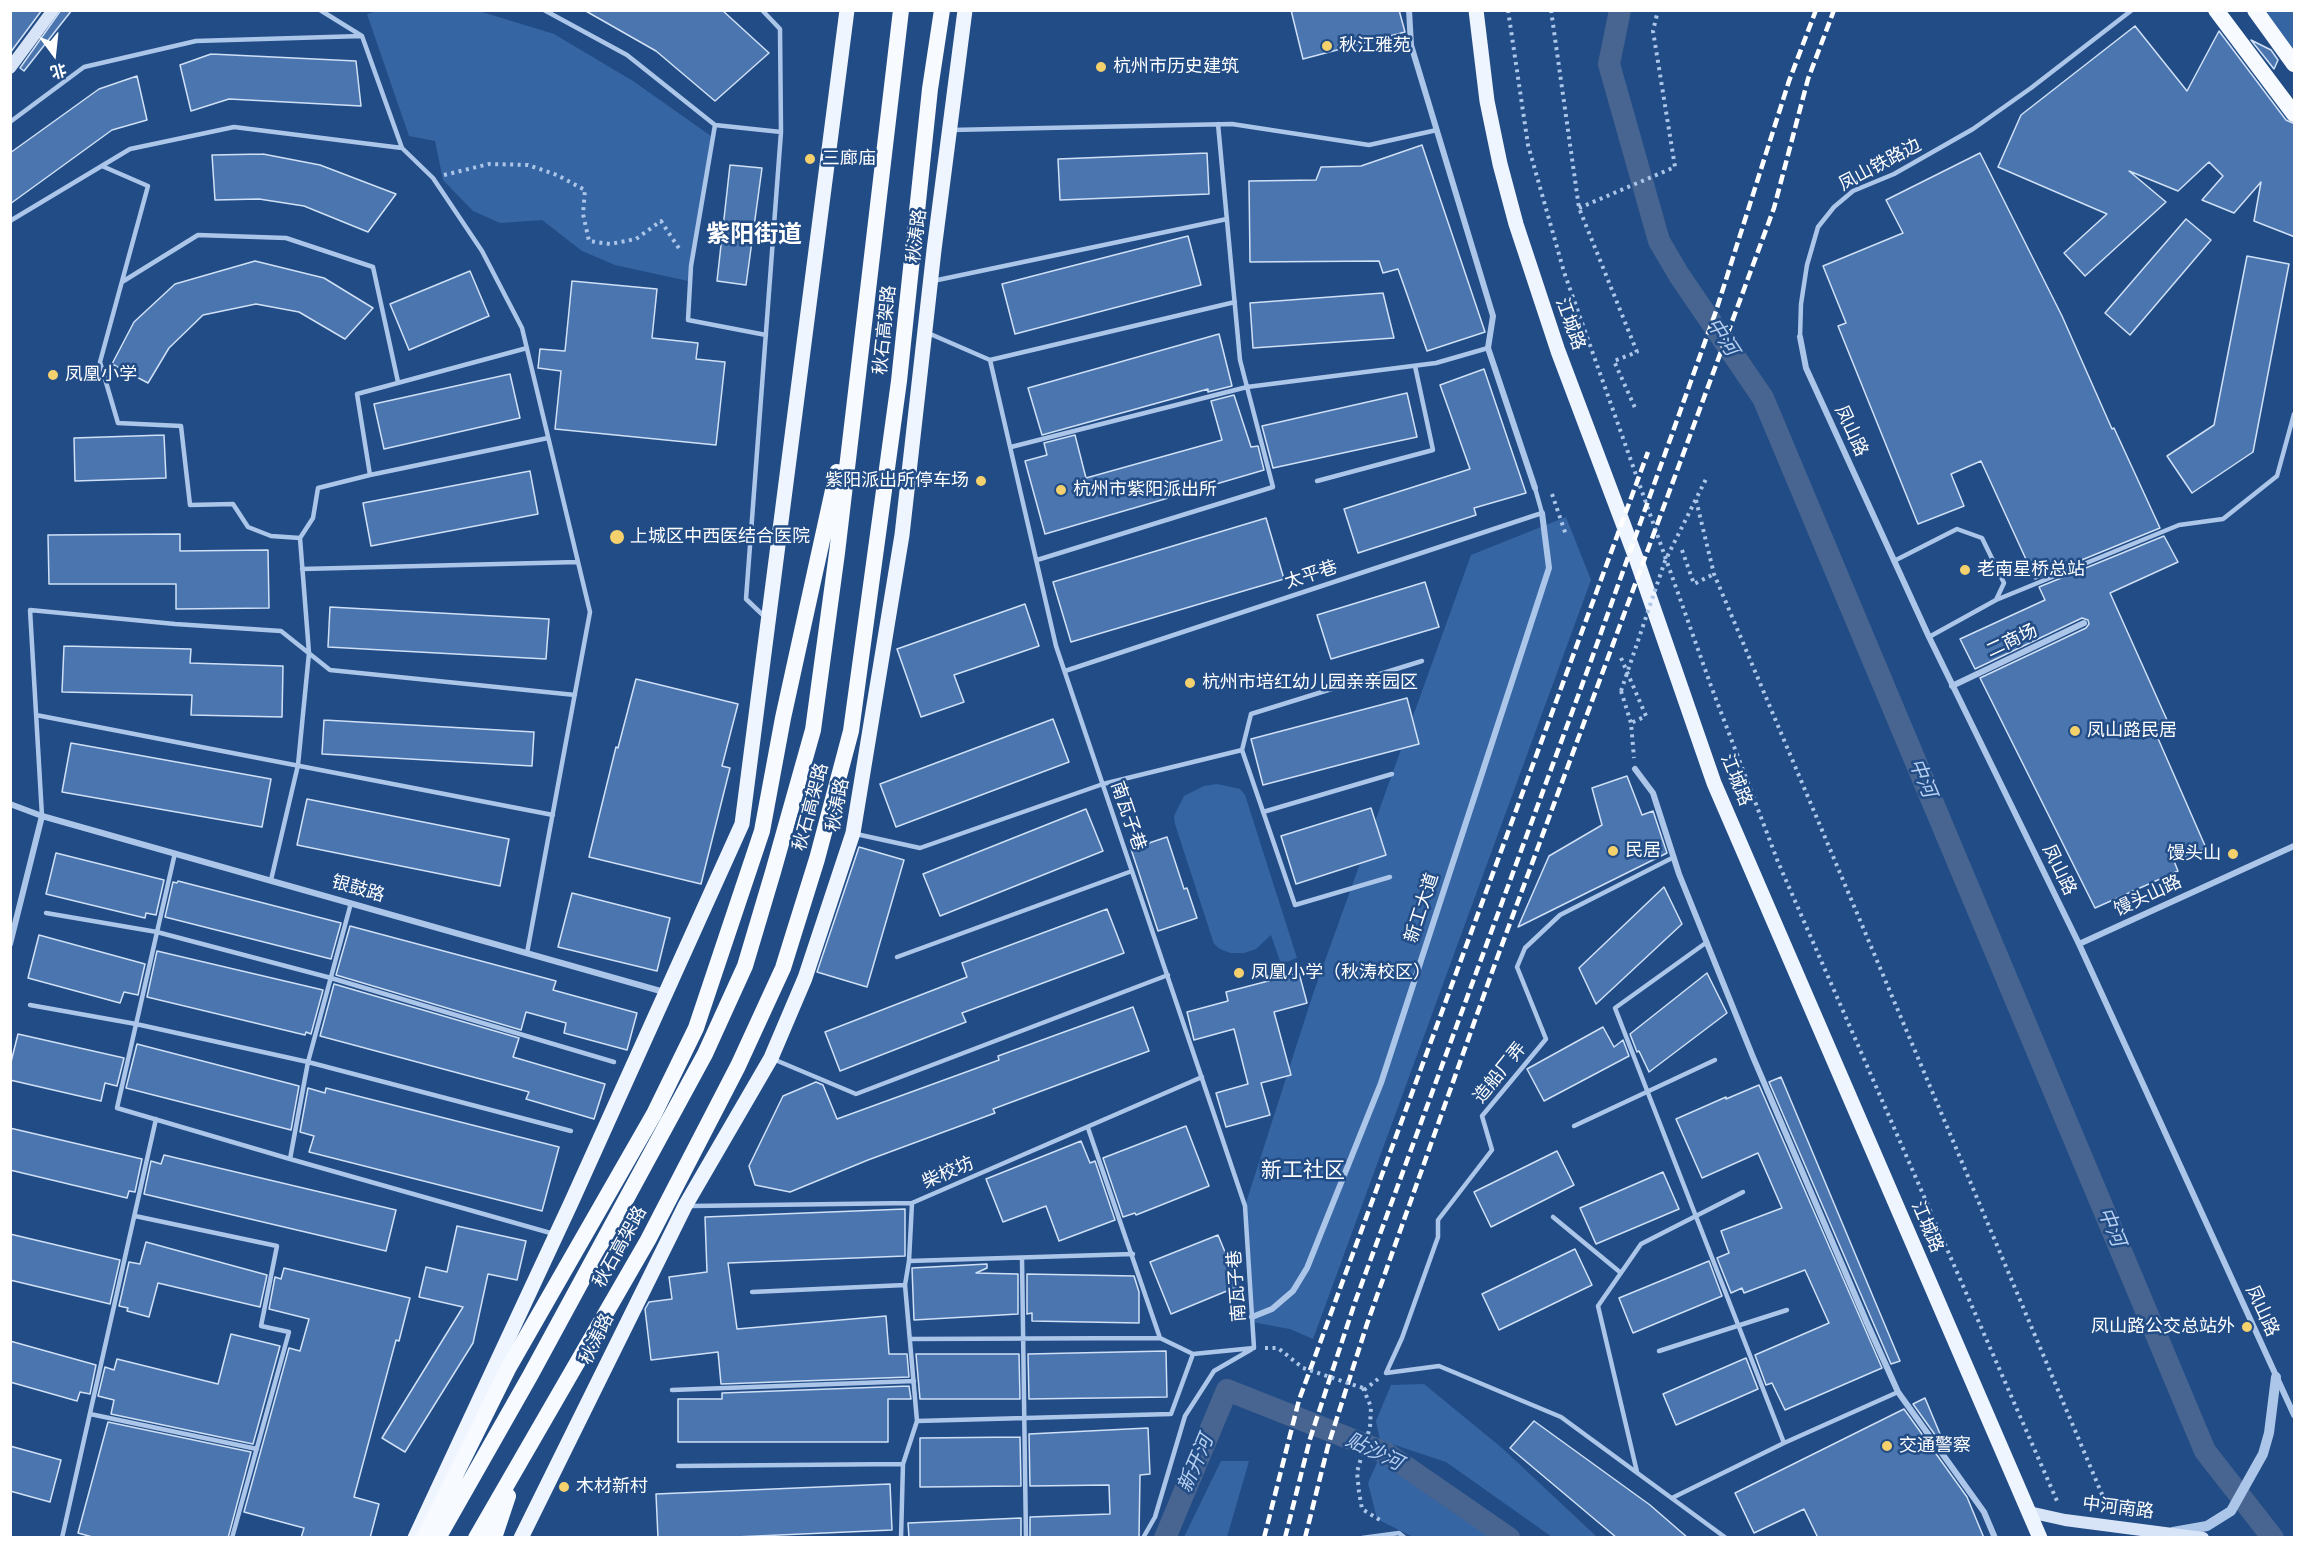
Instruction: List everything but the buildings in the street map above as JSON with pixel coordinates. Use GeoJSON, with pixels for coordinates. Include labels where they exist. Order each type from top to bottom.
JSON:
{"type":"FeatureCollection","features":[{"type":"Feature","properties":{"kind":"highway","name":"秋石高架路"},"geometry":{"type":"LineString","coordinates":[[438,1538],[530,1376],[705,1054],[745,966],[774,872],[813,730],[837,553],[901,10]]}},
{"type":"Feature","properties":{"kind":"highway","name":"秋石高架路"},"geometry":{"type":"LineString","coordinates":[[476,1538],[648,1240],[738,1066],[783,968],[817,860],[851,731],[899,381],[930,89],[942,10]]}},
{"type":"Feature","properties":{"kind":"highway"},"geometry":{"type":"LineString","coordinates":[[930,89],[952,10]]}},
{"type":"Feature","properties":{"kind":"highway"},"geometry":{"type":"LineString","coordinates":[[2216,10],[2295,114]]}},
{"type":"Feature","properties":{"kind":"highway"},"geometry":{"type":"LineString","coordinates":[[2255,10],[2295,64]]}},
{"type":"Feature","properties":{"kind":"highway"},"geometry":{"type":"LineString","coordinates":[[424,1538],[509,1367],[654,1114],[696,1028],[762,831],[783,718],[856,383]]}},
{"type":"Feature","properties":{"kind":"highway"},"geometry":{"type":"LineString","coordinates":[[494,1538],[521,1459]]}},
{"type":"Feature","properties":{"kind":"main road"},"geometry":{"type":"LineString","coordinates":[[10,68],[53,10]]}},
{"type":"Feature","properties":{"kind":"main road"},"geometry":{"type":"LineString","coordinates":[[415,1538],[557,1234],[742,824],[847,10]]}},
{"type":"Feature","properties":{"kind":"main road","name":"秋涛路"},"geometry":{"type":"LineString","coordinates":[[521,1538],[685,1206],[771,1058],[806,978],[853,833],[902,535],[965,10]]}},
{"type":"Feature","properties":{"kind":"main road","name":"江城路"},"geometry":{"type":"LineString","coordinates":[[1476,10],[1487,101],[1500,164],[1516,224],[1558,351],[1636,558],[1714,783],[2040,1538]]}},
{"type":"Feature","properties":{"kind":"main road","name":"中河南路"},"geometry":{"type":"LineString","coordinates":[[2029,1512],[2065,1520],[2203,1538]]}},
{"type":"Feature","properties":{"kind":"street"},"geometry":{"type":"LineString","coordinates":[[1409,10],[1411,45],[1493,316],[1488,348],[1535,488]]}},
{"type":"Feature","properties":{"kind":"street","name":"凤山路"},"geometry":{"type":"LineString","coordinates":[[1800,337],[1806,368],[1894,561],[1952,686],[2079,944],[2295,1415]]}},
{"type":"Feature","properties":{"kind":"street","name":"新工大道"},"geometry":{"type":"LineString","coordinates":[[1252,1317],[1272,1309],[1293,1291],[1307,1268],[1381,1083],[1549,568],[1542,513]]}},
{"type":"Feature","properties":{"kind":"street","name":"二商场"},"geometry":{"type":"LineString","coordinates":[[1952,686],[2084,623]]}},
{"type":"Feature","properties":{"kind":"street"},"geometry":{"type":"LineString","coordinates":[[1635,769],[1653,793],[1674,857],[1753,1057],[1898,1392],[1984,1512],[1995,1538]]}},
{"type":"Feature","properties":{"kind":"street","name":"银鼓路"},"geometry":{"type":"LineString","coordinates":[[10,804],[42,816],[666,992]]}},
{"type":"Feature","properties":{"kind":"street"},"geometry":{"type":"LineString","coordinates":[[10,944],[42,816]]}},
{"type":"Feature","properties":{"kind":"street","name":"馒头山路"},"geometry":{"type":"LineString","coordinates":[[2079,944],[2295,846]]}},
{"type":"Feature","properties":{"kind":"street"},"geometry":{"type":"LineString","coordinates":[[2168,1533],[2207,1526],[2230,1510],[2263,1454],[2270,1433],[2276,1377]]}},
{"type":"Feature","properties":{"kind":"lane"},"geometry":{"type":"LineString","coordinates":[[320,10],[362,36],[402,148],[433,178],[482,251],[522,328],[590,612],[527,953]]}},
{"type":"Feature","properties":{"kind":"lane"},"geometry":{"type":"LineString","coordinates":[[544,10],[627,55],[715,125],[781,132]]}},
{"type":"Feature","properties":{"kind":"lane"},"geometry":{"type":"LineString","coordinates":[[762,10],[780,29],[781,132],[746,599],[768,620]]}},
{"type":"Feature","properties":{"kind":"lane","name":"凤山铁路边"},"geometry":{"type":"LineString","coordinates":[[1800,337],[1801,304],[1807,265],[1818,227],[1834,207],[1853,192],[1894,174],[1973,129],[2022,95],[2132,10]]}},
{"type":"Feature","properties":{"kind":"lane"},"geometry":{"type":"LineString","coordinates":[[10,122],[84,66],[196,41],[362,36]]}},
{"type":"Feature","properties":{"kind":"lane"},"geometry":{"type":"LineString","coordinates":[[1036,560],[1273,487],[1240,360],[1218,124]]}},
{"type":"Feature","properties":{"kind":"lane"},"geometry":{"type":"LineString","coordinates":[[950,130],[1232,124],[1370,146],[1437,130]]}},
{"type":"Feature","properties":{"kind":"lane"},"geometry":{"type":"LineString","coordinates":[[715,125],[691,266],[688,320],[766,335]]}},
{"type":"Feature","properties":{"kind":"lane"},"geometry":{"type":"LineString","coordinates":[[10,221],[130,149],[234,127],[402,148]]}},
{"type":"Feature","properties":{"kind":"lane"},"geometry":{"type":"LineString","coordinates":[[102,166],[148,186],[100,362],[118,423],[181,426],[190,505],[232,504],[248,527],[271,536],[300,538]]}},
{"type":"Feature","properties":{"kind":"lane"},"geometry":{"type":"LineString","coordinates":[[931,281],[1227,219]]}},
{"type":"Feature","properties":{"kind":"lane"},"geometry":{"type":"LineString","coordinates":[[122,282],[198,236],[286,238],[373,267],[398,382]]}},
{"type":"Feature","properties":{"kind":"lane"},"geometry":{"type":"LineString","coordinates":[[925,332],[990,360],[1234,302]]}},
{"type":"Feature","properties":{"kind":"lane"},"geometry":{"type":"LineString","coordinates":[[370,475],[357,394],[526,348]]}},
{"type":"Feature","properties":{"kind":"lane"},"geometry":{"type":"LineString","coordinates":[[1011,447],[1247,387],[1437,363],[1488,348]]}},
{"type":"Feature","properties":{"kind":"lane","name":"南瓦子巷"},"geometry":{"type":"LineString","coordinates":[[990,360],[1056,646],[1245,1206],[1254,1348]]}},
{"type":"Feature","properties":{"kind":"lane"},"geometry":{"type":"LineString","coordinates":[[1317,481],[1433,450],[1415,366]]}},
{"type":"Feature","properties":{"kind":"lane"},"geometry":{"type":"LineString","coordinates":[[1929,636],[1996,600],[2179,525],[2223,519],[2277,476],[2295,414]]}},
{"type":"Feature","properties":{"kind":"lane"},"geometry":{"type":"LineString","coordinates":[[271,880],[298,765],[309,653],[300,538],[313,518],[318,488],[548,438]]}},
{"type":"Feature","properties":{"kind":"lane"},"geometry":{"type":"LineString","coordinates":[[1535,488],[1542,513]]}},
{"type":"Feature","properties":{"kind":"lane","name":"太平巷"},"geometry":{"type":"LineString","coordinates":[[1065,671],[1542,513]]}},
{"type":"Feature","properties":{"kind":"lane"},"geometry":{"type":"LineString","coordinates":[[1894,561],[1957,529],[1982,538],[2004,583],[1996,600]]}},
{"type":"Feature","properties":{"kind":"lane"},"geometry":{"type":"LineString","coordinates":[[302,569],[578,562]]}},
{"type":"Feature","properties":{"kind":"lane"},"geometry":{"type":"LineString","coordinates":[[42,816],[30,610],[175,624],[281,631],[330,670],[574,695]]}},
{"type":"Feature","properties":{"kind":"lane"},"geometry":{"type":"LineString","coordinates":[[1390,877],[1295,906],[1242,750],[1251,714],[1422,661]]}},
{"type":"Feature","properties":{"kind":"lane"},"geometry":{"type":"LineString","coordinates":[[36,715],[553,815]]}},
{"type":"Feature","properties":{"kind":"lane"},"geometry":{"type":"LineString","coordinates":[[853,833],[920,848],[1103,784],[1242,750]]}},
{"type":"Feature","properties":{"kind":"lane"},"geometry":{"type":"LineString","coordinates":[[1263,812],[1392,774]]}},
{"type":"Feature","properties":{"kind":"lane"},"geometry":{"type":"LineString","coordinates":[[175,853],[117,1108],[557,1234]]}},
{"type":"Feature","properties":{"kind":"lane","name":"造船厂弄"},"geometry":{"type":"LineString","coordinates":[[1637,1472],[1562,1417],[1439,1366],[1386,1373],[1438,1237],[1438,1220],[1492,1150],[1482,1116],[1546,1039],[1517,967],[1525,948],[1560,915],[1674,857]]}},
{"type":"Feature","properties":{"kind":"lane"},"geometry":{"type":"LineString","coordinates":[[897,957],[1132,871]]}},
{"type":"Feature","properties":{"kind":"lane"},"geometry":{"type":"LineString","coordinates":[[290,1159],[308,1062],[351,903]]}},
{"type":"Feature","properties":{"kind":"lane"},"geometry":{"type":"LineString","coordinates":[[46,913],[157,932],[331,978],[614,1062]]}},
{"type":"Feature","properties":{"kind":"lane"},"geometry":{"type":"LineString","coordinates":[[1707,942],[1615,1008],[1784,1443]]}},
{"type":"Feature","properties":{"kind":"lane"},"geometry":{"type":"LineString","coordinates":[[771,1058],[856,1094],[1167,975]]}},
{"type":"Feature","properties":{"kind":"lane"},"geometry":{"type":"LineString","coordinates":[[30,1005],[136,1024],[308,1062],[571,1131]]}},
{"type":"Feature","properties":{"kind":"lane"},"geometry":{"type":"LineString","coordinates":[[1575,1126],[1715,1060]]}},
{"type":"Feature","properties":{"kind":"lane","name":"柴校坊"},"geometry":{"type":"LineString","coordinates":[[685,1206],[912,1203],[1202,1077]]}},
{"type":"Feature","properties":{"kind":"lane"},"geometry":{"type":"LineString","coordinates":[[62,1538],[156,1119]]}},
{"type":"Feature","properties":{"kind":"lane"},"geometry":{"type":"LineString","coordinates":[[1088,1128],[1160,1338]]}},
{"type":"Feature","properties":{"kind":"lane"},"geometry":{"type":"LineString","coordinates":[[1726,1538],[1637,1472],[1598,1306],[1641,1244],[1743,1192]]}},
{"type":"Feature","properties":{"kind":"lane"},"geometry":{"type":"LineString","coordinates":[[901,1538],[903,1464],[917,1421],[905,1286],[909,1261],[912,1203]]}},
{"type":"Feature","properties":{"kind":"lane"},"geometry":{"type":"LineString","coordinates":[[135,1216],[277,1246],[261,1326],[289,1332],[232,1538]]}},
{"type":"Feature","properties":{"kind":"lane"},"geometry":{"type":"LineString","coordinates":[[1553,1217],[1622,1273]]}},
{"type":"Feature","properties":{"kind":"lane"},"geometry":{"type":"LineString","coordinates":[[909,1261],[1132,1254]]}},
{"type":"Feature","properties":{"kind":"lane"},"geometry":{"type":"LineString","coordinates":[[1022,1259],[1026,1538]]}},
{"type":"Feature","properties":{"kind":"lane"},"geometry":{"type":"LineString","coordinates":[[752,1292],[905,1286]]}},
{"type":"Feature","properties":{"kind":"lane"},"geometry":{"type":"LineString","coordinates":[[1659,1351],[1787,1310]]}},
{"type":"Feature","properties":{"kind":"lane"},"geometry":{"type":"LineString","coordinates":[[910,1339],[1160,1338],[1192,1354],[1254,1348]]}},
{"type":"Feature","properties":{"kind":"lane"},"geometry":{"type":"LineString","coordinates":[[1143,1538],[1155,1517],[1185,1416],[1214,1371],[1254,1348]]}},
{"type":"Feature","properties":{"kind":"lane"},"geometry":{"type":"LineString","coordinates":[[917,1421],[1171,1414],[1192,1354]]}},
{"type":"Feature","properties":{"kind":"lane"},"geometry":{"type":"LineString","coordinates":[[672,1390],[914,1381]]}},
{"type":"Feature","properties":{"kind":"lane"},"geometry":{"type":"LineString","coordinates":[[1672,1498],[1784,1443],[1898,1392]]}},
{"type":"Feature","properties":{"kind":"lane"},"geometry":{"type":"LineString","coordinates":[[90,1414],[257,1449]]}},
{"type":"Feature","properties":{"kind":"lane"},"geometry":{"type":"LineString","coordinates":[[678,1466],[903,1464]]}},
{"type":"Feature","properties":{"kind":"lane"},"geometry":{"type":"LineString","coordinates":[[1362,1538],[1399,1533],[1406,1538]]}},
{"type":"Feature","properties":{"kind":"path"},"geometry":{"type":"LineString","coordinates":[[1508,10],[1528,145],[1564,272],[1715,697],[1778,862],[2065,1520]]}},
{"type":"Feature","properties":{"kind":"path"},"geometry":{"type":"LineString","coordinates":[[1551,10],[1579,208],[1637,352],[1614,362],[1636,410]]}},
{"type":"Feature","properties":{"kind":"path"},"geometry":{"type":"LineString","coordinates":[[1579,208],[1675,167],[1653,31],[1658,10]]}},
{"type":"Feature","properties":{"kind":"path"},"geometry":{"type":"LineString","coordinates":[[433,178],[489,164],[528,165],[557,175],[585,190],[584,214],[589,241],[610,244],[636,238],[661,221],[691,266]]}},
{"type":"Feature","properties":{"kind":"path"},"geometry":{"type":"LineString","coordinates":[[1635,769],[1631,723],[1621,691],[1665,561],[1706,478]]}},
{"type":"Feature","properties":{"kind":"path"},"geometry":{"type":"LineString","coordinates":[[1696,500],[1714,574],[2115,1525]]}},
{"type":"Feature","properties":{"kind":"path"},"geometry":{"type":"LineString","coordinates":[[1682,550],[1694,584],[1714,574]]}},
{"type":"Feature","properties":{"kind":"path"},"geometry":{"type":"LineString","coordinates":[[1621,658],[1646,717],[1631,723]]}},
{"type":"Feature","properties":{"kind":"path"},"geometry":{"type":"LineString","coordinates":[[1254,1348],[1278,1348],[1303,1368],[1363,1388],[1371,1407],[1370,1427],[1357,1472],[1362,1509],[1399,1533]]}},
{"type":"Feature","properties":{"kind":"shaded area"},"geometry":{"type":"Polygon","coordinates":[[[380,10],[479,11],[554,34],[633,81],[711,136],[688,281],[615,265],[582,251],[542,220],[500,223],[473,211],[443,180],[435,141],[409,136],[367,14],[380,10]]]}},
{"type":"Feature","properties":{"kind":"shaded area"},"geometry":{"type":"Polygon","coordinates":[[[2260,11],[2294,11],[2294,53],[2260,11]]]}},
{"type":"Feature","properties":{"kind":"shaded area"},"geometry":{"type":"Polygon","coordinates":[[[1566,517],[1591,580],[1313,1339],[1290,1329],[1252,1322],[1245,1206],[1313,994],[1471,555],[1566,517]]]}},
{"type":"Feature","properties":{"kind":"shaded area"},"geometry":{"type":"Polygon","coordinates":[[[1217,784],[1240,789],[1245,795],[1297,958],[1281,964],[1271,935],[1256,949],[1244,953],[1230,953],[1214,944],[1174,816],[1184,796],[1204,786],[1217,784]]]}},
{"type":"Feature","properties":{"kind":"shaded area"},"geometry":{"type":"Polygon","coordinates":[[[1424,1384],[1502,1448],[1597,1537],[1552,1537],[1446,1462],[1380,1440],[1376,1421],[1391,1385],[1424,1384]]]}},
{"type":"Feature","properties":{"kind":"shaded area"},"geometry":{"type":"Polygon","coordinates":[[[1379,1458],[1492,1537],[1413,1537],[1377,1519],[1368,1483],[1379,1458]]]}},
{"type":"Feature","properties":{"kind":"shaded area"},"geometry":{"type":"Polygon","coordinates":[[[1221,1461],[1249,1461],[1227,1537],[1184,1537],[1221,1461]]]}},
{"type":"Feature","properties":{"kind":"waterway","name":"中河"},"geometry":{"type":"LineString","coordinates":[[1620,10],[1609,64],[1659,241],[1679,275],[1763,398],[2205,1451],[2273,1538]]}},
{"type":"Feature","properties":{"kind":"waterway","name":"贴沙河"},"geometry":{"type":"LineString","coordinates":[[1165,1538],[1227,1390],[1386,1453],[1509,1538]]}},
{"type":"Feature","properties":{"kind":"railway"},"geometry":{"type":"LineString","coordinates":[[1285,1538],[1310,1439],[1355,1302],[1592,658],[1716,311],[1789,81],[1816,10]]}},
{"type":"Feature","properties":{"kind":"railway"},"geometry":{"type":"LineString","coordinates":[[1305,1538],[1328,1446],[1367,1324],[1496,961],[1774,208],[1808,79],[1834,10]]}},
{"type":"Feature","properties":{"kind":"railway"},"geometry":{"type":"LineString","coordinates":[[1264,1538],[1299,1400],[1648,452]]}},
{"type":"Feature","properties":{"kind":"place","name":"秋江雅苑"},"geometry":{"type":"Point","coordinates":[1327,46]}},
{"type":"Feature","properties":{"kind":"place","name":"杭州市历史建筑"},"geometry":{"type":"Point","coordinates":[1101,67]}},
{"type":"Feature","properties":{"kind":"place","name":"三廊庙"},"geometry":{"type":"Point","coordinates":[810,159]}},
{"type":"Feature","properties":{"kind":"place","name":"凤凰小学"},"geometry":{"type":"Point","coordinates":[53,375]}},
{"type":"Feature","properties":{"kind":"place","name":"紫阳派出所停车场"},"geometry":{"type":"Point","coordinates":[981,481]}},
{"type":"Feature","properties":{"kind":"place","name":"杭州市紫阳派出所"},"geometry":{"type":"Point","coordinates":[1061,490]}},
{"type":"Feature","properties":{"kind":"place","name":"上城区中西医结合医院"},"geometry":{"type":"Point","coordinates":[617,537]}},
{"type":"Feature","properties":{"kind":"place","name":"老南星桥总站"},"geometry":{"type":"Point","coordinates":[1965,570]}},
{"type":"Feature","properties":{"kind":"place","name":"杭州市培红幼儿园亲亲园区"},"geometry":{"type":"Point","coordinates":[1190,683]}},
{"type":"Feature","properties":{"kind":"place","name":"凤山路民居"},"geometry":{"type":"Point","coordinates":[2075,731]}},
{"type":"Feature","properties":{"kind":"place","name":"民居"},"geometry":{"type":"Point","coordinates":[1613,851]}},
{"type":"Feature","properties":{"kind":"place","name":"馒头山"},"geometry":{"type":"Point","coordinates":[2233,854]}},
{"type":"Feature","properties":{"kind":"place","name":"凤凰小学（秋涛校区）"},"geometry":{"type":"Point","coordinates":[1239,973]}},
{"type":"Feature","properties":{"kind":"place","name":"凤山路公交总站外"},"geometry":{"type":"Point","coordinates":[2247,1327]}},
{"type":"Feature","properties":{"kind":"place","name":"交通警察"},"geometry":{"type":"Point","coordinates":[1887,1446]}},
{"type":"Feature","properties":{"kind":"place","name":"木材新村"},"geometry":{"type":"Point","coordinates":[564,1487]}},
{"type":"Feature","properties":{"kind":"district","name":"紫阳街道"},"geometry":{"type":"Point","coordinates":[754,235]}},
{"type":"Feature","properties":{"kind":"district","name":"新工社区"},"geometry":{"type":"Point","coordinates":[1303,1171]}},
{"type":"Feature","properties":{"kind":"water label","name":"新开河"},"geometry":{"type":"Point","coordinates":[1196,1464]}}]}
